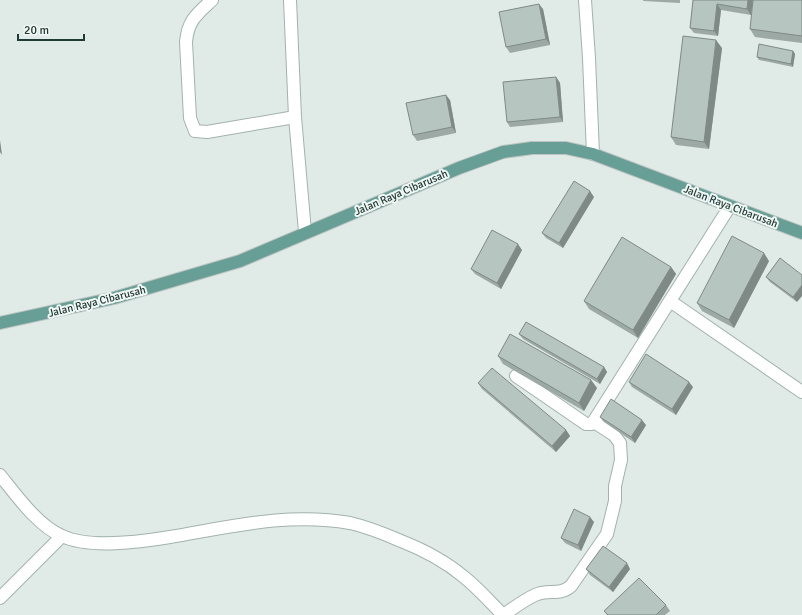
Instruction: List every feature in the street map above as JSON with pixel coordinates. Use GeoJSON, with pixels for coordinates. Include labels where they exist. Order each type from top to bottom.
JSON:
{"type":"FeatureCollection","features":[{"type":"Feature","properties":{"kind":"main road","name":"Jalan Raya Cibarusah"},"geometry":{"type":"LineString","coordinates":[[0,323],[114,298],[240,261],[305,232],[459,168],[503,152],[532,148],[566,148],[594,154],[802,233]]}},
{"type":"Feature","properties":{"kind":"street"},"geometry":{"type":"LineString","coordinates":[[212,0],[193,18],[187,30],[186,42],[190,118],[196,131],[206,132],[295,116]]}},
{"type":"Feature","properties":{"kind":"street"},"geometry":{"type":"LineString","coordinates":[[290,0],[295,116],[305,232]]}},
{"type":"Feature","properties":{"kind":"street"},"geometry":{"type":"LineString","coordinates":[[584,0],[589,58],[594,154]]}},
{"type":"Feature","properties":{"kind":"street"},"geometry":{"type":"LineString","coordinates":[[516,376],[586,424],[590,425],[594,422],[730,206]]}},
{"type":"Feature","properties":{"kind":"street"},"geometry":{"type":"LineString","coordinates":[[670,301],[802,392]]}},
{"type":"Feature","properties":{"kind":"street"},"geometry":{"type":"LineString","coordinates":[[0,475],[26,508],[62,536],[101,543],[140,542],[242,524],[272,521],[311,520],[350,523],[376,530],[438,558],[465,577],[503,615],[535,595],[546,592],[559,593],[567,590],[607,534],[615,501],[615,486],[621,460],[620,443],[614,435],[594,422]]}},
{"type":"Feature","properties":{"kind":"street"},"geometry":{"type":"LineString","coordinates":[[0,598],[62,536]]}},
{"type":"Feature","properties":{"kind":"building"},"geometry":{"type":"Polygon","coordinates":[[[693,0],[748,0],[747,9],[717,4],[714,31],[690,28],[693,0]]]}},
{"type":"Feature","properties":{"kind":"building"},"geometry":{"type":"Polygon","coordinates":[[[753,0],[802,0],[802,36],[750,29],[753,0]]]}},
{"type":"Feature","properties":{"kind":"building"},"geometry":{"type":"Polygon","coordinates":[[[539,4],[546,39],[506,47],[499,12],[539,4]]]}},
{"type":"Feature","properties":{"kind":"building"},"geometry":{"type":"Polygon","coordinates":[[[683,36],[716,40],[704,142],[671,137],[683,36]]]}},
{"type":"Feature","properties":{"kind":"building"},"geometry":{"type":"Polygon","coordinates":[[[759,44],[793,51],[791,64],[757,57],[759,44]]]}},
{"type":"Feature","properties":{"kind":"building"},"geometry":{"type":"Polygon","coordinates":[[[556,77],[560,117],[507,122],[503,82],[556,77]]]}},
{"type":"Feature","properties":{"kind":"building"},"geometry":{"type":"Polygon","coordinates":[[[446,95],[452,127],[413,135],[406,103],[446,95]]]}},
{"type":"Feature","properties":{"kind":"building"},"geometry":{"type":"Polygon","coordinates":[[[574,181],[590,191],[559,243],[542,233],[574,181]]]}},
{"type":"Feature","properties":{"kind":"building"},"geometry":{"type":"Polygon","coordinates":[[[492,230],[518,244],[497,283],[471,269],[492,230]]]}},
{"type":"Feature","properties":{"kind":"building"},"geometry":{"type":"Polygon","coordinates":[[[732,236],[764,253],[729,320],[697,303],[732,236]]]}},
{"type":"Feature","properties":{"kind":"building"},"geometry":{"type":"Polygon","coordinates":[[[622,237],[671,267],[633,330],[584,301],[622,237]]]}},
{"type":"Feature","properties":{"kind":"building"},"geometry":{"type":"Polygon","coordinates":[[[780,258],[802,275],[802,285],[793,297],[766,277],[780,258]]]}},
{"type":"Feature","properties":{"kind":"building"},"geometry":{"type":"Polygon","coordinates":[[[526,322],[604,367],[597,379],[519,334],[526,322]]]}},
{"type":"Feature","properties":{"kind":"building"},"geometry":{"type":"Polygon","coordinates":[[[510,334],[591,380],[579,403],[498,356],[510,334]]]}},
{"type":"Feature","properties":{"kind":"building"},"geometry":{"type":"Polygon","coordinates":[[[646,354],[689,382],[672,409],[629,382],[646,354]]]}},
{"type":"Feature","properties":{"kind":"building"},"geometry":{"type":"Polygon","coordinates":[[[492,368],[566,430],[552,446],[478,383],[492,368]]]}},
{"type":"Feature","properties":{"kind":"building"},"geometry":{"type":"Polygon","coordinates":[[[611,399],[642,420],[631,437],[600,417],[611,399]]]}},
{"type":"Feature","properties":{"kind":"building"},"geometry":{"type":"Polygon","coordinates":[[[574,509],[590,517],[578,545],[561,538],[574,509]]]}},
{"type":"Feature","properties":{"kind":"building"},"geometry":{"type":"Polygon","coordinates":[[[603,546],[627,563],[609,587],[586,569],[603,546]]]}},
{"type":"Feature","properties":{"kind":"building"},"geometry":{"type":"Polygon","coordinates":[[[639,578],[666,605],[656,615],[608,615],[604,611],[639,578]]]}}]}
